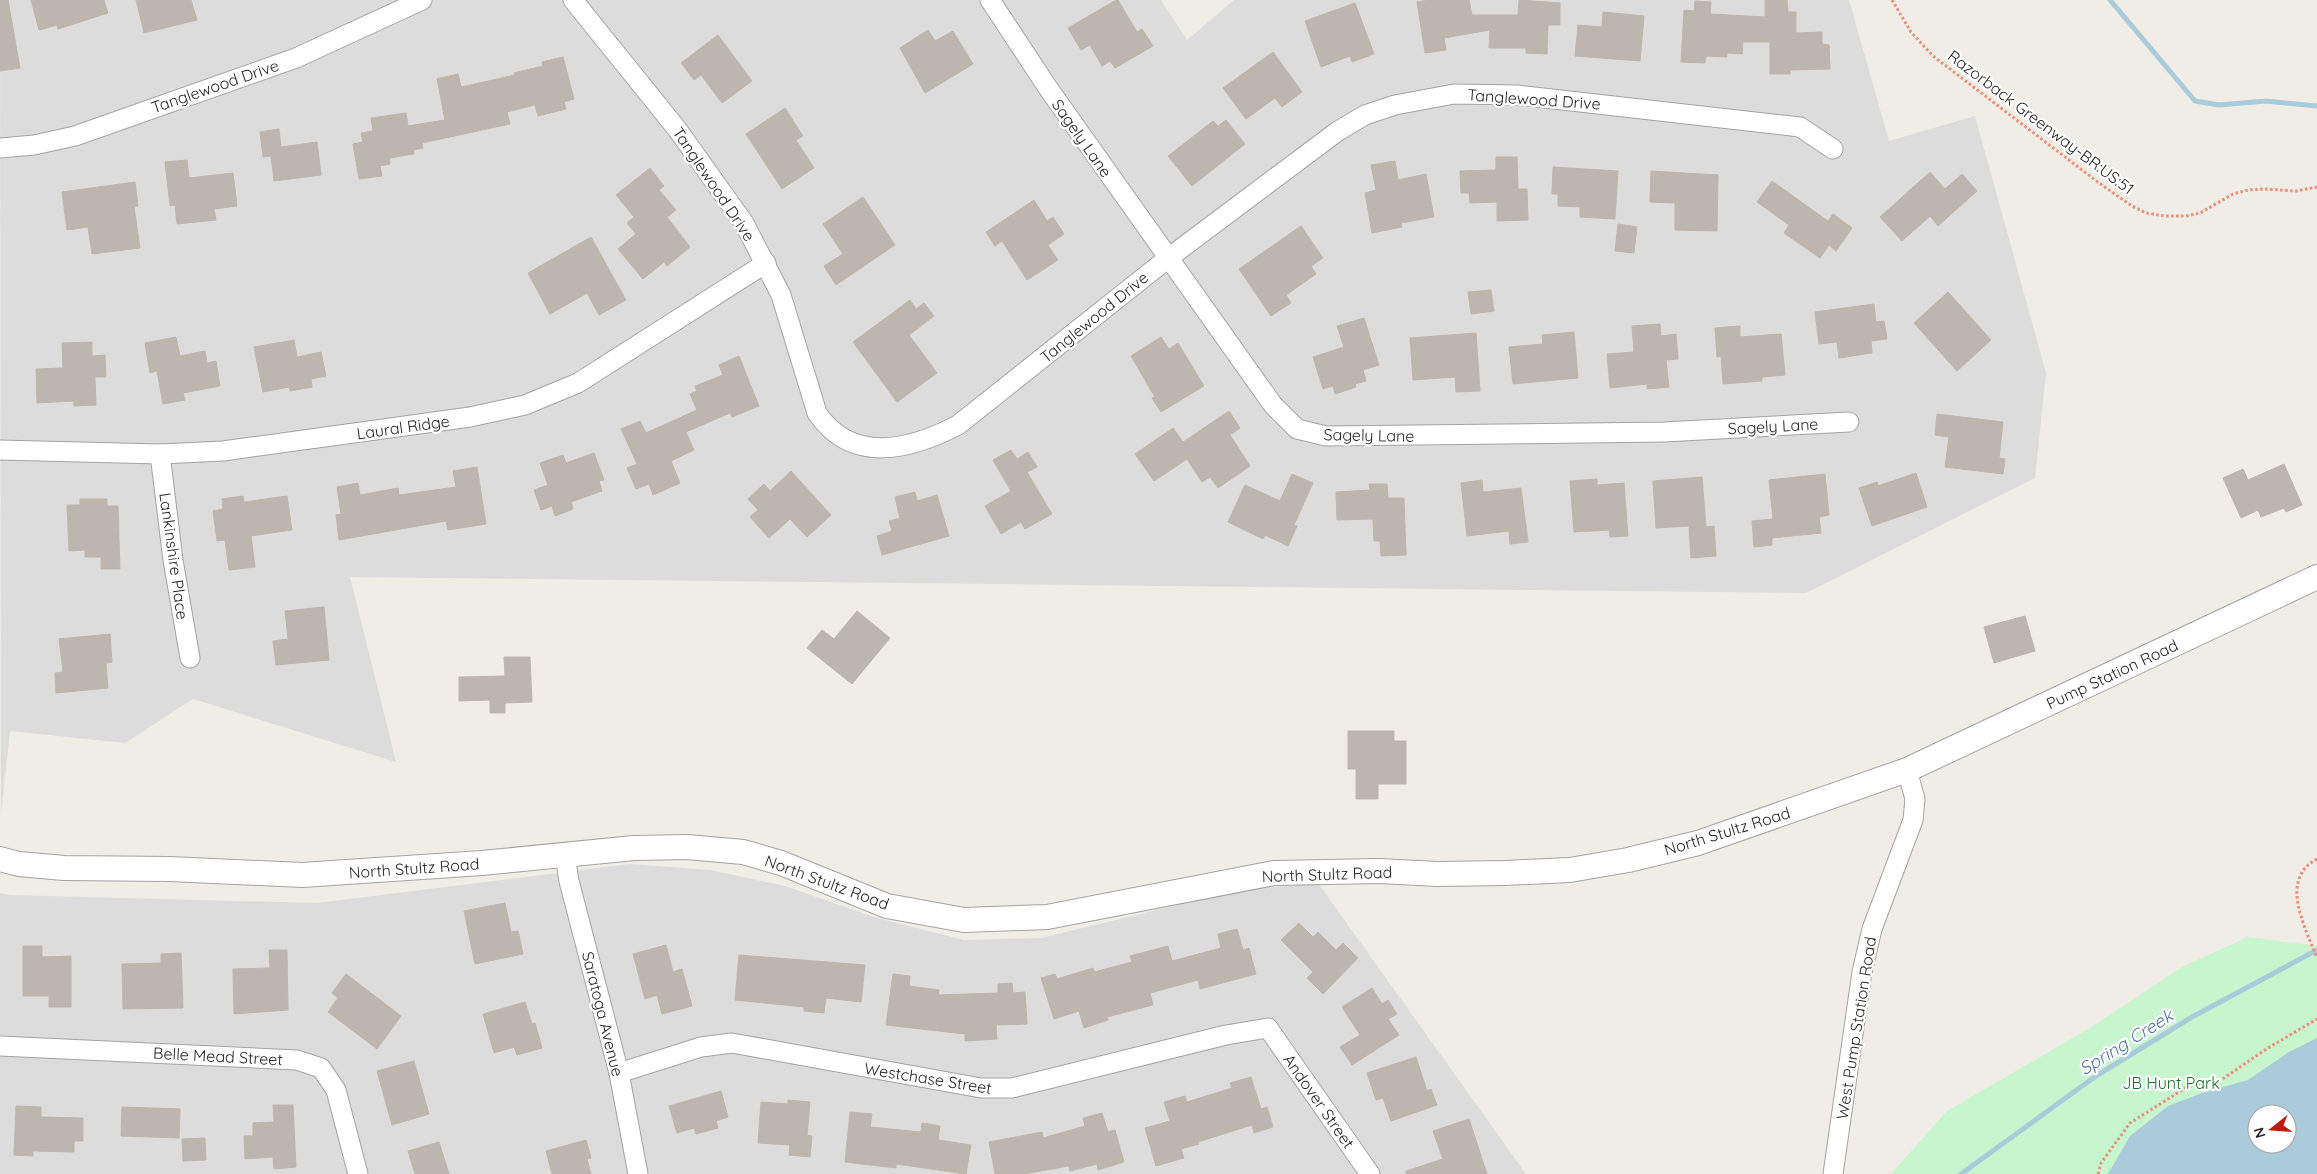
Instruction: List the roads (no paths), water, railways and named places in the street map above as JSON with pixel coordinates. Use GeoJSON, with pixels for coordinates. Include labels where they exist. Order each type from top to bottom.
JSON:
{"type":"FeatureCollection","features":[{"type":"Feature","properties":{"kind":"street","name":"Tanglewood Drive"},"geometry":{"type":"LineString","coordinates":[[0,148],[34,145],[76,136],[296,58],[422,0]]}},
{"type":"Feature","properties":{"kind":"street","name":"Tanglewood Drive"},"geometry":{"type":"LineString","coordinates":[[573,0],[677,129],[744,223],[766,263],[780,295],[817,412],[827,428],[839,436],[864,447],[881,448],[920,441],[958,425],[1167,259],[1338,131],[1365,115],[1395,105],[1454,94],[1517,95],[1800,127],[1833,149]]}},
{"type":"Feature","properties":{"kind":"street","name":"Sagely Lane"},"geometry":{"type":"LineString","coordinates":[[990,0],[1048,88],[1167,259],[1273,405],[1297,429],[1334,436],[1664,432],[1850,422]]}},
{"type":"Feature","properties":{"kind":"street","name":"Laural Ridge"},"geometry":{"type":"LineString","coordinates":[[0,450],[160,454],[223,451],[470,417],[525,405],[578,383],[592,375],[766,263]]}},
{"type":"Feature","properties":{"kind":"street","name":"Lankinshire Place"},"geometry":{"type":"LineString","coordinates":[[160,454],[173,560],[190,658]]}},
{"type":"Feature","properties":{"kind":"street","name":"Pump Station Road"},"geometry":{"type":"LineString","coordinates":[[1907,770],[2317,577]]}},
{"type":"Feature","properties":{"kind":"street","name":"North Stultz Road"},"geometry":{"type":"LineString","coordinates":[[0,859],[19,864],[64,868],[170,869],[302,876],[387,871],[634,848],[687,847],[743,852],[781,863],[887,906],[964,920],[1047,917],[1274,873],[1378,871],[1438,874],[1505,874],[1570,870],[1628,860],[1698,842],[1907,770]]}},
{"type":"Feature","properties":{"kind":"street","name":"West Pump Station Road"},"geometry":{"type":"LineString","coordinates":[[1833,1174],[1862,972],[1872,929],[1913,820],[1915,799],[1907,770]]}},
{"type":"Feature","properties":{"kind":"street","name":"Saratoga Avenue"},"geometry":{"type":"LineString","coordinates":[[565,855],[569,882],[619,1073],[638,1174]]}},
{"type":"Feature","properties":{"kind":"street","name":"Westchase Street"},"geometry":{"type":"LineString","coordinates":[[619,1073],[701,1047],[732,1043],[981,1088],[1012,1088],[1226,1035],[1268,1028]]}},
{"type":"Feature","properties":{"kind":"street","name":"Andover Street"},"geometry":{"type":"LineString","coordinates":[[1268,1028],[1370,1174]]}},
{"type":"Feature","properties":{"kind":"street","name":"Belle Mead Street"},"geometry":{"type":"LineString","coordinates":[[0,1046],[297,1060],[321,1068],[336,1090],[358,1174]]}},
{"type":"Feature","properties":{"kind":"water"},"geometry":{"type":"Polygon","coordinates":[[[2317,1038],[2317,1174],[2108,1174],[2130,1136],[2168,1106],[2205,1092],[2248,1080],[2289,1052],[2317,1038]]]}},
{"type":"Feature","properties":{"kind":"waterway"},"geometry":{"type":"LineString","coordinates":[[2110,0],[2195,101],[2219,105],[2266,101],[2317,106]]}},
{"type":"Feature","properties":{"kind":"waterway","name":"Spring Creek"},"geometry":{"type":"LineString","coordinates":[[1961,1174],[2096,1076],[2192,1017],[2317,950]]}},
{"type":"Feature","properties":{"kind":"park label","name":"JB Hunt Park"},"geometry":{"type":"Point","coordinates":[2171,1083]}}]}
